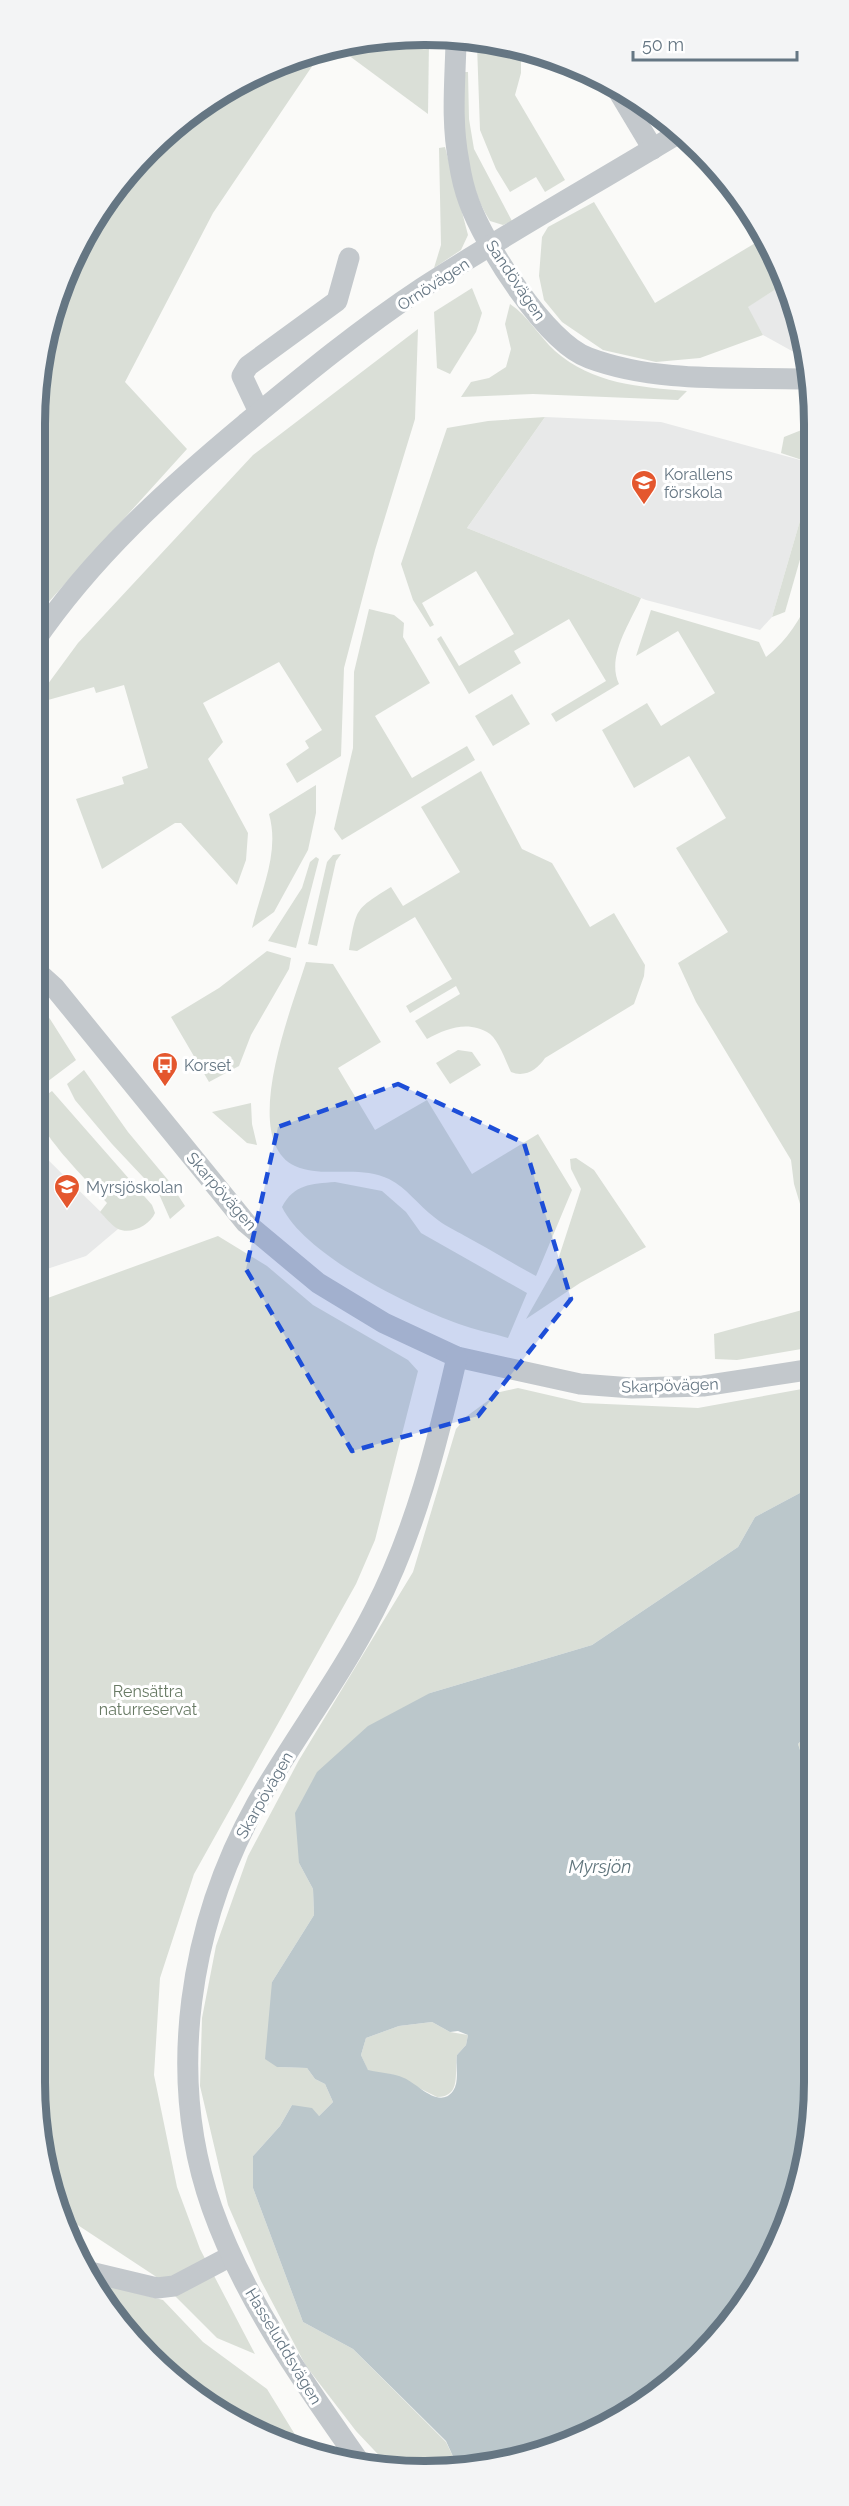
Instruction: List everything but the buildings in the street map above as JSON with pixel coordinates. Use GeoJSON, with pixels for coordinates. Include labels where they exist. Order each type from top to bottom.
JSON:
{"type":"FeatureCollection","features":[{"type":"Feature","properties":{"kind":"street","name":"Sandövägen"},"geometry":{"type":"LineString","coordinates":[[456,47],[455,140],[468,201],[492,246],[544,323],[587,357],[631,370],[675,375],[801,379]]}},
{"type":"Feature","properties":{"kind":"street"},"geometry":{"type":"LineString","coordinates":[[626,103],[653,148]]}},
{"type":"Feature","properties":{"kind":"street","name":"Ornövägen"},"geometry":{"type":"LineString","coordinates":[[45,626],[126,530],[203,458],[259,412],[401,303],[672,137]]}},
{"type":"Feature","properties":{"kind":"street"},"geometry":{"type":"LineString","coordinates":[[259,412],[245,387],[242,376],[248,366],[337,301],[349,258]]}},
{"type":"Feature","properties":{"kind":"street","name":"Skarpövägen"},"geometry":{"type":"LineString","coordinates":[[45,979],[246,1223],[328,1290],[384,1323],[457,1358],[567,1383],[632,1388],[703,1386],[804,1370]]}},
{"type":"Feature","properties":{"kind":"street","name":"Skarpövägen"},"geometry":{"type":"LineString","coordinates":[[231,2256],[208,2195],[196,2145],[189,2092],[188,2047],[191,1998],[207,1926],[231,1853],[258,1802],[345,1662],[394,1571],[436,1448],[457,1358]]}},
{"type":"Feature","properties":{"kind":"street"},"geometry":{"type":"LineString","coordinates":[[98,2274],[156,2288],[174,2286],[231,2256]]}},
{"type":"Feature","properties":{"kind":"street","name":"Hasseluddsvägen"},"geometry":{"type":"LineString","coordinates":[[231,2256],[291,2363],[355,2455]]}},
{"type":"Feature","properties":{"kind":"highlighted area"},"geometry":{"type":"Polygon","coordinates":[[[398,1084],[524,1143],[571,1299],[478,1416],[352,1451],[246,1269],[278,1127],[398,1084]]]}},
{"type":"Feature","properties":{"kind":"shaded area"},"geometry":{"type":"Polygon","coordinates":[[[778,288],[798,354],[763,335],[747,307],[778,288]]]}},
{"type":"Feature","properties":{"kind":"shaded area","name":"Korallens förskola"},"geometry":{"type":"Polygon","coordinates":[[[545,417],[661,422],[804,461],[804,507],[772,617],[760,630],[646,600],[467,528],[545,417]]]}},
{"type":"Feature","properties":{"kind":"shaded area","name":"Myrsjöskolan"},"geometry":{"type":"Polygon","coordinates":[[[45,1157],[118,1229],[86,1256],[45,1270],[45,1157]]]}},
{"type":"Feature","properties":{"kind":"green space"},"geometry":{"type":"Polygon","coordinates":[[[429,45],[428,114],[346,53],[375,48],[429,45]]]}},
{"type":"Feature","properties":{"kind":"green space"},"geometry":{"type":"Polygon","coordinates":[[[477,48],[521,58],[521,73],[515,95],[565,180],[545,192],[536,177],[510,192],[496,169],[480,130],[477,48]]]}},
{"type":"Feature","properties":{"kind":"green space"},"geometry":{"type":"Polygon","coordinates":[[[315,61],[213,213],[125,382],[187,449],[45,606],[45,424],[48,375],[52,350],[65,303],[84,257],[123,193],[174,139],[193,123],[235,96],[279,74],[315,61]]]}},
{"type":"Feature","properties":{"kind":"green space"},"geometry":{"type":"Polygon","coordinates":[[[463,72],[468,72],[469,119],[474,149],[512,221],[503,225],[490,221],[474,186],[469,167],[463,72]]]}},
{"type":"Feature","properties":{"kind":"green space"},"geometry":{"type":"Polygon","coordinates":[[[445,147],[468,235],[461,250],[434,268],[441,245],[439,148],[445,147]]]}},
{"type":"Feature","properties":{"kind":"green space"},"geometry":{"type":"Polygon","coordinates":[[[594,202],[655,303],[757,242],[778,288],[748,307],[763,335],[700,358],[656,362],[603,350],[562,322],[544,300],[539,276],[542,237],[548,227],[594,202]]]}},
{"type":"Feature","properties":{"kind":"green space"},"geometry":{"type":"Polygon","coordinates":[[[472,288],[482,313],[476,332],[450,374],[437,368],[434,312],[472,288]]]}},
{"type":"Feature","properties":{"kind":"green space"},"geometry":{"type":"Polygon","coordinates":[[[510,304],[555,351],[585,371],[617,382],[687,391],[678,400],[533,394],[461,397],[471,382],[489,378],[506,367],[511,349],[505,324],[510,304]]]}},
{"type":"Feature","properties":{"kind":"green space"},"geometry":{"type":"Polygon","coordinates":[[[418,329],[415,419],[375,550],[344,668],[341,756],[297,783],[286,764],[309,748],[305,741],[322,730],[279,662],[203,703],[223,742],[208,759],[248,833],[246,860],[237,885],[181,823],[175,823],[102,869],[76,799],[124,784],[122,777],[148,768],[124,685],[96,693],[94,687],[45,701],[45,688],[78,643],[253,455],[418,329]]]}},
{"type":"Feature","properties":{"kind":"green space"},"geometry":{"type":"Polygon","coordinates":[[[545,417],[467,528],[641,598],[617,652],[615,663],[619,684],[556,722],[551,714],[606,681],[569,619],[514,651],[521,663],[469,694],[437,639],[441,636],[459,666],[514,634],[476,571],[422,603],[434,625],[430,627],[413,600],[401,564],[447,428],[488,421],[545,417]]]}},
{"type":"Feature","properties":{"kind":"green space"},"geometry":{"type":"Polygon","coordinates":[[[804,429],[804,461],[781,453],[784,437],[804,429]]]}},
{"type":"Feature","properties":{"kind":"green space"},"geometry":{"type":"Polygon","coordinates":[[[804,507],[804,546],[785,612],[772,617],[804,507]]]}},
{"type":"Feature","properties":{"kind":"green space"},"geometry":{"type":"Polygon","coordinates":[[[369,609],[394,615],[404,623],[403,637],[430,683],[375,716],[412,778],[467,746],[475,760],[342,840],[334,829],[353,748],[354,672],[369,609]]]}},
{"type":"Feature","properties":{"kind":"green space"},"geometry":{"type":"Polygon","coordinates":[[[651,610],[759,642],[766,657],[781,644],[804,610],[804,1217],[794,1184],[791,1160],[696,1002],[678,963],[728,932],[676,848],[726,818],[689,756],[634,788],[602,730],[647,703],[661,726],[715,693],[678,631],[636,656],[651,610]]]}},
{"type":"Feature","properties":{"kind":"green space"},"geometry":{"type":"Polygon","coordinates":[[[512,694],[530,724],[493,746],[475,716],[512,694]]]}},
{"type":"Feature","properties":{"kind":"green space"},"geometry":{"type":"Polygon","coordinates":[[[481,771],[522,849],[552,863],[590,927],[614,913],[645,965],[644,976],[634,1004],[545,1058],[535,1069],[521,1074],[511,1072],[496,1041],[490,1034],[474,1027],[450,1029],[427,1039],[415,1021],[460,994],[456,986],[410,1013],[406,1006],[452,979],[415,917],[357,951],[349,950],[359,911],[370,901],[391,887],[403,906],[460,872],[421,807],[481,771]]]}},
{"type":"Feature","properties":{"kind":"green space"},"geometry":{"type":"Polygon","coordinates":[[[316,785],[316,813],[308,850],[274,912],[252,928],[271,857],[272,829],[269,814],[316,785]]]}},
{"type":"Feature","properties":{"kind":"green space"},"geometry":{"type":"Polygon","coordinates":[[[341,854],[336,861],[317,946],[308,944],[327,862],[333,855],[341,854]]]}},
{"type":"Feature","properties":{"kind":"green space"},"geometry":{"type":"Polygon","coordinates":[[[316,857],[319,859],[296,948],[268,941],[302,888],[310,862],[316,857]]]}},
{"type":"Feature","properties":{"kind":"green space"},"geometry":{"type":"Polygon","coordinates":[[[267,951],[291,958],[289,969],[251,1035],[239,1066],[209,1082],[171,1017],[219,988],[267,951]]]}},
{"type":"Feature","properties":{"kind":"green space"},"geometry":{"type":"Polygon","coordinates":[[[306,962],[333,964],[381,1042],[338,1068],[375,1130],[427,1100],[472,1174],[538,1134],[572,1190],[536,1276],[441,1222],[389,1179],[365,1172],[306,1170],[295,1166],[279,1151],[271,1129],[270,1101],[274,1070],[306,962]]]}},
{"type":"Feature","properties":{"kind":"green space"},"geometry":{"type":"Polygon","coordinates":[[[45,1013],[50,1019],[76,1060],[45,1083],[45,1013]]]}},
{"type":"Feature","properties":{"kind":"green space"},"geometry":{"type":"Polygon","coordinates":[[[458,1050],[472,1052],[481,1065],[450,1084],[436,1063],[458,1050]]]}},
{"type":"Feature","properties":{"kind":"green space"},"geometry":{"type":"Polygon","coordinates":[[[84,1070],[128,1132],[168,1180],[185,1206],[170,1219],[159,1194],[75,1100],[67,1084],[84,1070]]]}},
{"type":"Feature","properties":{"kind":"green space"},"geometry":{"type":"Polygon","coordinates":[[[52,1091],[152,1205],[155,1213],[145,1225],[134,1230],[123,1231],[113,1226],[100,1212],[107,1203],[45,1130],[45,1096],[52,1091]]]}},
{"type":"Feature","properties":{"kind":"green space"},"geometry":{"type":"Polygon","coordinates":[[[251,1103],[252,1124],[257,1145],[247,1143],[212,1112],[251,1103]]]}},
{"type":"Feature","properties":{"kind":"green space"},"geometry":{"type":"Polygon","coordinates":[[[576,1158],[594,1170],[646,1247],[580,1283],[526,1319],[556,1266],[581,1189],[571,1169],[570,1159],[576,1158]]]}},
{"type":"Feature","properties":{"kind":"green space"},"geometry":{"type":"Polygon","coordinates":[[[335,1182],[382,1191],[406,1212],[421,1233],[527,1293],[508,1338],[465,1326],[413,1305],[360,1277],[312,1243],[294,1225],[282,1207],[292,1194],[304,1187],[335,1182]]]}},
{"type":"Feature","properties":{"kind":"green space","name":"Rensättra naturreservat"},"geometry":{"type":"Polygon","coordinates":[[[218,1236],[267,1266],[313,1305],[408,1360],[418,1371],[375,1540],[356,1584],[194,1874],[160,1978],[154,2075],[177,2187],[200,2249],[255,2354],[217,2338],[155,2276],[72,2221],[52,2156],[45,2082],[45,1299],[218,1236]]]}},
{"type":"Feature","properties":{"kind":"green space"},"geometry":{"type":"Polygon","coordinates":[[[804,1309],[804,1349],[737,1360],[715,1359],[714,1334],[804,1309]]]}},
{"type":"Feature","properties":{"kind":"green space"},"geometry":{"type":"Polygon","coordinates":[[[518,1388],[583,1403],[698,1408],[804,1389],[804,1491],[755,1517],[738,1547],[592,1645],[430,1693],[299,1863],[313,1889],[314,1915],[272,1982],[277,2067],[307,2068],[315,2079],[325,2084],[333,2102],[319,2116],[292,2105],[280,2126],[253,2156],[253,2188],[303,2322],[353,2349],[446,2442],[454,2460],[424,2461],[382,2459],[356,2431],[306,2366],[261,2281],[228,2205],[200,2086],[202,2018],[216,1946],[248,1856],[299,1760],[413,1572],[456,1429],[467,1416],[500,1392],[518,1388]]]}},
{"type":"Feature","properties":{"kind":"green space"},"geometry":{"type":"Polygon","coordinates":[[[804,1738],[804,1760],[803,1759],[798,1744],[804,1738]]]}},
{"type":"Feature","properties":{"kind":"green space"},"geometry":{"type":"Polygon","coordinates":[[[432,2022],[450,2032],[468,2035],[466,2045],[457,2055],[454,2088],[450,2093],[437,2097],[393,2075],[368,2071],[361,2055],[366,2038],[399,2026],[432,2022]]]}},
{"type":"Feature","properties":{"kind":"green space"},"geometry":{"type":"Polygon","coordinates":[[[105,2285],[163,2300],[203,2342],[267,2389],[298,2439],[257,2422],[193,2383],[139,2332],[105,2285]]]}},
{"type":"Feature","properties":{"kind":"water","name":"Myrsjön"},"geometry":{"type":"Polygon","coordinates":[[[804,1491],[804,1738],[798,1744],[804,1760],[804,2082],[797,2156],[784,2203],[765,2249],[726,2313],[693,2350],[656,2383],[614,2410],[570,2432],[499,2454],[454,2460],[446,2441],[353,2349],[303,2322],[253,2188],[253,2156],[280,2126],[292,2105],[312,2108],[319,2116],[333,2102],[325,2084],[315,2079],[307,2068],[277,2067],[265,2059],[272,1982],[314,1915],[313,1889],[299,1863],[295,1813],[317,1772],[368,1726],[430,1693],[592,1645],[738,1547],[755,1517],[804,1491]],[[432,2022],[399,2026],[366,2038],[361,2055],[368,2070],[404,2078],[428,2094],[441,2098],[447,2096],[455,2087],[457,2055],[466,2045],[468,2035],[458,2031],[450,2032],[432,2022]]]}},
{"type":"Feature","properties":{"kind":"place","name":"Korallens förskola"},"geometry":{"type":"Point","coordinates":[644,506]}},
{"type":"Feature","properties":{"kind":"place","name":"Korset"},"geometry":{"type":"Point","coordinates":[165,1088]}},
{"type":"Feature","properties":{"kind":"place","name":"Myrsjöskolan"},"geometry":{"type":"Point","coordinates":[67,1210]}}]}
